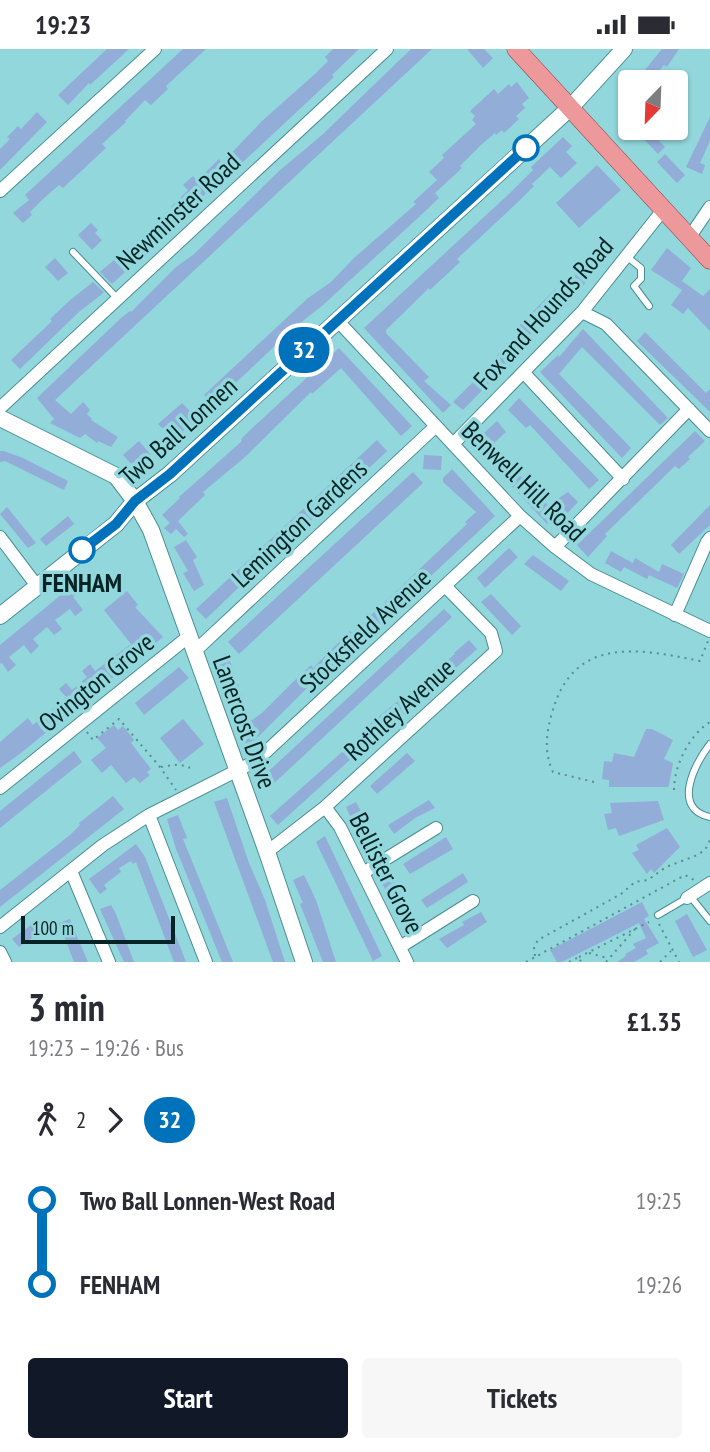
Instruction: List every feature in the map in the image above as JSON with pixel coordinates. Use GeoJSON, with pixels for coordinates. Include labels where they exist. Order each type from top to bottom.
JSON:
{"type":"FeatureCollection","features":[{"type":"Feature","properties":{"kind":"main road"},"geometry":{"type":"LineString","coordinates":[[516,49],[710,260]]}},
{"type":"Feature","properties":{"kind":"main road","name":"Two Ball Lonnen"},"geometry":{"type":"LineString","coordinates":[[0,616],[116,524],[135,501],[170,474],[571,107],[624,49]]}},
{"type":"Feature","properties":{"kind":"main road","name":"Lanercost Drive"},"geometry":{"type":"LineString","coordinates":[[0,418],[116,476],[135,501],[151,530],[304,962]]}},
{"type":"Feature","properties":{"kind":"street"},"geometry":{"type":"LineString","coordinates":[[0,191],[155,49]]}},
{"type":"Feature","properties":{"kind":"street","name":"Newminster Road"},"geometry":{"type":"LineString","coordinates":[[0,408],[387,49]]}},
{"type":"Feature","properties":{"kind":"street"},"geometry":{"type":"LineString","coordinates":[[689,239],[710,207]]}},
{"type":"Feature","properties":{"kind":"street","name":"Fox and Hounds Road"},"geometry":{"type":"LineString","coordinates":[[453,444],[582,312],[663,210]]}},
{"type":"Feature","properties":{"kind":"street"},"geometry":{"type":"LineString","coordinates":[[582,312],[606,324],[710,431]]}},
{"type":"Feature","properties":{"kind":"street","name":"Benwell Hill Road"},"geometry":{"type":"LineString","coordinates":[[337,320],[520,516],[555,547],[591,574],[710,631]]}},
{"type":"Feature","properties":{"kind":"street"},"geometry":{"type":"LineString","coordinates":[[524,373],[623,479]]}},
{"type":"Feature","properties":{"kind":"street"},"geometry":{"type":"LineString","coordinates":[[555,547],[688,409]]}},
{"type":"Feature","properties":{"kind":"street","name":"Lemington Gardens"},"geometry":{"type":"LineString","coordinates":[[191,645],[436,426]]}},
{"type":"Feature","properties":{"kind":"street","name":"Stocksfield Avenue"},"geometry":{"type":"LineString","coordinates":[[0,927],[103,845],[149,815],[256,761],[520,516]]}},
{"type":"Feature","properties":{"kind":"street"},"geometry":{"type":"LineString","coordinates":[[0,537],[37,586]]}},
{"type":"Feature","properties":{"kind":"street"},"geometry":{"type":"LineString","coordinates":[[674,615],[710,538]]}},
{"type":"Feature","properties":{"kind":"street","name":"Rothley Avenue"},"geometry":{"type":"LineString","coordinates":[[267,852],[325,807],[496,651],[491,633],[446,587]]}},
{"type":"Feature","properties":{"kind":"street","name":"Ovington Grove"},"geometry":{"type":"LineString","coordinates":[[0,788],[80,723],[191,645]]}},
{"type":"Feature","properties":{"kind":"street","name":"Bellister Grove"},"geometry":{"type":"LineString","coordinates":[[325,807],[340,827],[407,962]]}},
{"type":"Feature","properties":{"kind":"street"},"geometry":{"type":"LineString","coordinates":[[149,815],[206,962]]}},
{"type":"Feature","properties":{"kind":"street"},"geometry":{"type":"LineString","coordinates":[[363,873],[436,828]]}},
{"type":"Feature","properties":{"kind":"street"},"geometry":{"type":"LineString","coordinates":[[71,871],[109,962]]}},
{"type":"Feature","properties":{"kind":"street"},"geometry":{"type":"LineString","coordinates":[[689,897],[708,884]]}},
{"type":"Feature","properties":{"kind":"street"},"geometry":{"type":"LineString","coordinates":[[400,947],[473,901]]}},
{"type":"Feature","properties":{"kind":"street"},"geometry":{"type":"LineString","coordinates":[[0,952],[5,962]]}},
{"type":"Feature","properties":{"kind":"lane"},"geometry":{"type":"LineString","coordinates":[[73,252],[117,298]]}},
{"type":"Feature","properties":{"kind":"lane"},"geometry":{"type":"LineString","coordinates":[[626,256],[641,268],[641,279],[634,286],[649,306]]}},
{"type":"Feature","properties":{"kind":"lane"},"geometry":{"type":"LineString","coordinates":[[710,744],[698,759],[688,795],[694,808],[710,817]]}},
{"type":"Feature","properties":{"kind":"lane"},"geometry":{"type":"LineString","coordinates":[[657,916],[689,897],[710,921]]}},
{"type":"Feature","properties":{"kind":"path"},"geometry":{"type":"LineString","coordinates":[[594,782],[553,772],[548,760],[546,733],[555,701],[565,680],[578,666],[588,661],[628,651],[642,650],[700,661],[710,637]]}},
{"type":"Feature","properties":{"kind":"path"},"geometry":{"type":"LineString","coordinates":[[80,723],[93,740],[119,719],[160,767],[181,797]]}},
{"type":"Feature","properties":{"kind":"path"},"geometry":{"type":"LineString","coordinates":[[674,790],[679,763],[691,740],[710,722]]}},
{"type":"Feature","properties":{"kind":"path"},"geometry":{"type":"LineString","coordinates":[[160,767],[176,764],[190,768]]}},
{"type":"Feature","properties":{"kind":"path"},"geometry":{"type":"LineString","coordinates":[[535,955],[534,947],[538,940],[621,894],[635,882],[648,880],[666,867],[695,856],[705,850],[710,840]]}},
{"type":"Feature","properties":{"kind":"path"},"geometry":{"type":"LineString","coordinates":[[526,962],[685,875],[708,884]]}},
{"type":"Feature","properties":{"kind":"path"},"geometry":{"type":"LineString","coordinates":[[657,916],[679,962]]}},
{"type":"Feature","properties":{"kind":"path"},"geometry":{"type":"LineString","coordinates":[[569,962],[649,922]]}},
{"type":"Feature","properties":{"kind":"path"},"geometry":{"type":"LineString","coordinates":[[606,962],[636,928]]}},
{"type":"Feature","properties":{"kind":"path"},"geometry":{"type":"LineString","coordinates":[[660,962],[672,950]]}},
{"type":"Feature","properties":{"kind":"path"},"geometry":{"type":"LineString","coordinates":[[588,953],[608,959]]}},
{"type":"Feature","properties":{"kind":"path"},"geometry":{"type":"LineString","coordinates":[[579,957],[582,962]]}},
{"type":"Feature","properties":{"kind":"building"},"geometry":{"type":"Polygon","coordinates":[[[107,49],[129,49],[68,105],[58,95],[107,49]]]}},
{"type":"Feature","properties":{"kind":"building"},"geometry":{"type":"Polygon","coordinates":[[[183,49],[206,49],[166,86],[168,89],[151,105],[145,100],[102,144],[106,148],[63,188],[59,185],[43,199],[23,223],[13,213],[29,200],[25,195],[183,49]]]}},
{"type":"Feature","properties":{"kind":"building"},"geometry":{"type":"Polygon","coordinates":[[[333,49],[359,49],[332,75],[334,77],[215,188],[213,186],[169,232],[112,284],[100,272],[173,209],[171,207],[188,190],[183,185],[193,176],[197,181],[219,159],[222,163],[262,121],[315,74],[328,61],[325,57],[333,49]]]}},
{"type":"Feature","properties":{"kind":"building"},"geometry":{"type":"Polygon","coordinates":[[[411,49],[432,49],[55,400],[71,414],[83,402],[90,410],[87,414],[91,420],[118,437],[111,447],[98,441],[97,443],[85,434],[80,438],[50,423],[54,419],[37,398],[176,267],[193,255],[279,171],[322,135],[411,49]]]}},
{"type":"Feature","properties":{"kind":"building"},"geometry":{"type":"Polygon","coordinates":[[[467,49],[484,49],[493,58],[483,68],[467,49]]]}},
{"type":"Feature","properties":{"kind":"building"},"geometry":{"type":"Polygon","coordinates":[[[662,49],[679,49],[667,67],[664,65],[660,70],[645,70],[662,49]]]}},
{"type":"Feature","properties":{"kind":"building"},"geometry":{"type":"Polygon","coordinates":[[[517,82],[529,98],[522,104],[525,108],[516,116],[519,119],[504,133],[502,130],[496,135],[495,133],[481,145],[460,166],[462,168],[435,193],[439,198],[213,404],[204,395],[308,298],[331,282],[354,258],[416,204],[413,202],[437,180],[429,172],[444,158],[442,155],[476,124],[472,120],[475,116],[470,111],[494,89],[498,94],[509,84],[511,87],[517,82]]]}},
{"type":"Feature","properties":{"kind":"building"},"geometry":{"type":"Polygon","coordinates":[[[37,112],[47,122],[0,170],[0,149],[10,139],[7,137],[18,126],[21,129],[37,112]]]}},
{"type":"Feature","properties":{"kind":"building"},"geometry":{"type":"Polygon","coordinates":[[[710,117],[710,141],[700,163],[705,165],[702,174],[686,167],[710,117]]]}},
{"type":"Feature","properties":{"kind":"building"},"geometry":{"type":"Polygon","coordinates":[[[563,137],[572,146],[566,152],[577,163],[561,178],[550,167],[519,201],[457,259],[460,262],[386,330],[429,377],[424,381],[451,405],[443,413],[364,328],[511,192],[533,170],[531,167],[563,137]]]}},
{"type":"Feature","properties":{"kind":"building"},"geometry":{"type":"Polygon","coordinates":[[[645,140],[658,140],[665,147],[658,154],[645,140]]]}},
{"type":"Feature","properties":{"kind":"building"},"geometry":{"type":"Polygon","coordinates":[[[665,154],[685,175],[677,183],[657,162],[665,154]]]}},
{"type":"Feature","properties":{"kind":"building"},"geometry":{"type":"Polygon","coordinates":[[[597,165],[621,190],[579,228],[556,203],[597,165]]]}},
{"type":"Feature","properties":{"kind":"building"},"geometry":{"type":"Polygon","coordinates":[[[91,223],[102,240],[92,250],[78,235],[91,223]]]}},
{"type":"Feature","properties":{"kind":"building"},"geometry":{"type":"Polygon","coordinates":[[[667,248],[691,268],[682,281],[703,296],[710,289],[710,331],[688,308],[683,314],[671,305],[682,290],[651,270],[667,248]]]}},
{"type":"Feature","properties":{"kind":"building"},"geometry":{"type":"Polygon","coordinates":[[[591,250],[603,258],[590,278],[572,297],[568,295],[543,320],[526,339],[529,341],[521,350],[463,410],[453,402],[504,347],[524,330],[519,326],[555,289],[559,292],[580,270],[591,250]]]}},
{"type":"Feature","properties":{"kind":"building"},"geometry":{"type":"Polygon","coordinates":[[[55,258],[68,273],[58,281],[45,267],[55,258]]]}},
{"type":"Feature","properties":{"kind":"building"},"geometry":{"type":"Polygon","coordinates":[[[93,282],[104,292],[80,311],[20,369],[11,360],[52,321],[50,319],[93,282]]]}},
{"type":"Feature","properties":{"kind":"building"},"geometry":{"type":"Polygon","coordinates":[[[583,329],[668,418],[660,425],[582,347],[559,374],[631,448],[622,458],[540,372],[558,355],[559,357],[583,329]]]}},
{"type":"Feature","properties":{"kind":"building"},"geometry":{"type":"Polygon","coordinates":[[[645,332],[706,393],[710,389],[710,412],[637,341],[645,332]]]}},
{"type":"Feature","properties":{"kind":"building"},"geometry":{"type":"Polygon","coordinates":[[[339,348],[412,426],[401,436],[341,368],[312,394],[311,392],[244,458],[203,492],[205,495],[178,521],[188,534],[184,537],[176,529],[171,534],[164,528],[170,523],[162,515],[179,497],[339,348]]]}},
{"type":"Feature","properties":{"kind":"building"},"geometry":{"type":"Polygon","coordinates":[[[519,398],[599,480],[589,489],[530,425],[526,428],[508,410],[519,398]]]}},
{"type":"Feature","properties":{"kind":"building"},"geometry":{"type":"Polygon","coordinates":[[[182,403],[197,418],[174,440],[158,424],[182,403]]]}},
{"type":"Feature","properties":{"kind":"building"},"geometry":{"type":"Polygon","coordinates":[[[497,421],[506,432],[482,454],[472,444],[497,421]]]}},
{"type":"Feature","properties":{"kind":"building"},"geometry":{"type":"Polygon","coordinates":[[[695,431],[705,441],[688,457],[690,459],[679,469],[675,466],[605,534],[607,536],[588,557],[577,545],[695,431]]]}},
{"type":"Feature","properties":{"kind":"building"},"geometry":{"type":"Polygon","coordinates":[[[377,440],[387,451],[368,469],[206,619],[196,609],[377,440]]]}},
{"type":"Feature","properties":{"kind":"building"},"geometry":{"type":"Polygon","coordinates":[[[139,441],[151,455],[136,469],[123,455],[139,441]]]}},
{"type":"Feature","properties":{"kind":"building"},"geometry":{"type":"Polygon","coordinates":[[[0,451],[23,458],[68,481],[64,490],[5,461],[0,462],[0,451]]]}},
{"type":"Feature","properties":{"kind":"building"},"geometry":{"type":"Polygon","coordinates":[[[424,455],[442,456],[441,470],[423,469],[424,455]]]}},
{"type":"Feature","properties":{"kind":"building"},"geometry":{"type":"Polygon","coordinates":[[[503,458],[548,505],[568,492],[578,502],[567,514],[562,509],[547,524],[493,466],[503,458]]]}},
{"type":"Feature","properties":{"kind":"building"},"geometry":{"type":"Polygon","coordinates":[[[452,469],[495,516],[326,674],[323,672],[248,747],[238,736],[241,733],[238,730],[262,713],[311,665],[313,668],[350,631],[352,633],[467,524],[465,522],[476,512],[443,482],[443,478],[452,469]]]}},
{"type":"Feature","properties":{"kind":"building"},"geometry":{"type":"Polygon","coordinates":[[[413,472],[423,483],[239,654],[228,642],[413,472]]]}},
{"type":"Feature","properties":{"kind":"building"},"geometry":{"type":"Polygon","coordinates":[[[710,505],[710,525],[679,554],[671,545],[710,505]]]}},
{"type":"Feature","properties":{"kind":"building"},"geometry":{"type":"Polygon","coordinates":[[[7,507],[36,543],[28,548],[0,514],[7,507]]]}},
{"type":"Feature","properties":{"kind":"building"},"geometry":{"type":"Polygon","coordinates":[[[68,516],[74,524],[46,546],[40,539],[68,516]]]}},
{"type":"Feature","properties":{"kind":"building"},"geometry":{"type":"Polygon","coordinates":[[[186,540],[197,557],[193,560],[204,585],[194,591],[183,573],[188,571],[174,547],[186,540]]]}},
{"type":"Feature","properties":{"kind":"building"},"geometry":{"type":"Polygon","coordinates":[[[509,548],[518,557],[485,588],[477,578],[509,548]]]}},
{"type":"Feature","properties":{"kind":"building"},"geometry":{"type":"Polygon","coordinates":[[[611,551],[633,563],[635,558],[659,572],[662,564],[684,574],[677,588],[649,575],[647,579],[624,567],[621,572],[605,563],[611,551]]]}},
{"type":"Feature","properties":{"kind":"building"},"geometry":{"type":"Polygon","coordinates":[[[533,555],[569,581],[561,591],[524,564],[533,555]]]}},
{"type":"Feature","properties":{"kind":"building"},"geometry":{"type":"Polygon","coordinates":[[[73,585],[78,593],[73,597],[83,610],[75,616],[70,609],[55,620],[62,629],[54,635],[47,627],[33,639],[39,646],[31,654],[24,645],[9,657],[16,665],[8,672],[2,663],[0,664],[0,645],[73,585]]]}},
{"type":"Feature","properties":{"kind":"building"},"geometry":{"type":"Polygon","coordinates":[[[127,591],[138,605],[135,607],[163,637],[0,768],[0,742],[28,718],[33,725],[61,702],[66,697],[59,689],[66,683],[72,690],[87,677],[82,671],[90,664],[95,671],[131,644],[104,610],[127,591]]]}},
{"type":"Feature","properties":{"kind":"building"},"geometry":{"type":"Polygon","coordinates":[[[491,594],[521,626],[512,635],[481,602],[491,594]]]}},
{"type":"Feature","properties":{"kind":"building"},"geometry":{"type":"Polygon","coordinates":[[[444,609],[452,617],[268,789],[259,780],[444,609]]]}},
{"type":"Feature","properties":{"kind":"building"},"geometry":{"type":"Polygon","coordinates":[[[469,640],[477,649],[278,825],[270,816],[343,753],[371,723],[469,640]]]}},
{"type":"Feature","properties":{"kind":"building"},"geometry":{"type":"Polygon","coordinates":[[[229,658],[247,709],[233,713],[216,662],[229,658]]]}},
{"type":"Feature","properties":{"kind":"building"},"geometry":{"type":"Polygon","coordinates":[[[179,667],[189,678],[144,715],[135,703],[179,667]]]}},
{"type":"Feature","properties":{"kind":"building"},"geometry":{"type":"Polygon","coordinates":[[[183,719],[204,744],[180,763],[160,738],[183,719]]]}},
{"type":"Feature","properties":{"kind":"building"},"geometry":{"type":"Polygon","coordinates":[[[114,725],[118,730],[123,726],[134,740],[131,743],[151,769],[147,772],[150,775],[140,783],[134,777],[126,783],[111,765],[102,773],[91,760],[106,748],[97,738],[114,725]]]}},
{"type":"Feature","properties":{"kind":"building"},"geometry":{"type":"Polygon","coordinates":[[[646,729],[652,729],[673,740],[664,759],[673,763],[668,787],[609,787],[609,780],[602,779],[604,761],[612,762],[614,753],[634,757],[646,729]]]}},
{"type":"Feature","properties":{"kind":"building"},"geometry":{"type":"Polygon","coordinates":[[[74,751],[82,762],[0,828],[0,811],[74,751]]]}},
{"type":"Feature","properties":{"kind":"building"},"geometry":{"type":"Polygon","coordinates":[[[407,753],[415,761],[377,794],[370,786],[407,753]]]}},
{"type":"Feature","properties":{"kind":"building"},"geometry":{"type":"Polygon","coordinates":[[[113,796],[124,809],[0,907],[0,890],[70,835],[79,823],[113,796]]]}},
{"type":"Feature","properties":{"kind":"building"},"geometry":{"type":"Polygon","coordinates":[[[227,798],[285,962],[273,962],[214,802],[227,798]]]}},
{"type":"Feature","properties":{"kind":"building"},"geometry":{"type":"Polygon","coordinates":[[[429,800],[435,808],[415,818],[394,834],[388,825],[429,800]]]}},
{"type":"Feature","properties":{"kind":"building"},"geometry":{"type":"Polygon","coordinates":[[[658,801],[664,820],[619,836],[616,828],[608,830],[604,814],[612,813],[610,803],[658,801]]]}},
{"type":"Feature","properties":{"kind":"building"},"geometry":{"type":"Polygon","coordinates":[[[356,802],[379,846],[368,851],[346,807],[356,802]]]}},
{"type":"Feature","properties":{"kind":"building"},"geometry":{"type":"Polygon","coordinates":[[[178,815],[187,838],[183,839],[233,962],[222,962],[176,849],[167,819],[178,815]]]}},
{"type":"Feature","properties":{"kind":"building"},"geometry":{"type":"Polygon","coordinates":[[[667,828],[680,847],[654,873],[651,869],[647,874],[632,853],[639,850],[636,845],[667,828]]]}},
{"type":"Feature","properties":{"kind":"building"},"geometry":{"type":"Polygon","coordinates":[[[325,836],[382,956],[373,961],[316,842],[325,836]]]}},
{"type":"Feature","properties":{"kind":"building"},"geometry":{"type":"Polygon","coordinates":[[[446,837],[453,849],[410,874],[403,864],[446,837]]]}},
{"type":"Feature","properties":{"kind":"building"},"geometry":{"type":"Polygon","coordinates":[[[136,844],[145,857],[186,962],[174,962],[136,862],[133,864],[131,861],[119,868],[121,872],[104,885],[107,889],[100,894],[89,879],[136,844]]]}},
{"type":"Feature","properties":{"kind":"building"},"geometry":{"type":"Polygon","coordinates":[[[390,872],[413,917],[402,923],[379,877],[390,872]]]}},
{"type":"Feature","properties":{"kind":"building"},"geometry":{"type":"Polygon","coordinates":[[[463,873],[468,882],[427,908],[421,900],[463,873]]]}},
{"type":"Feature","properties":{"kind":"building"},"geometry":{"type":"Polygon","coordinates":[[[304,875],[316,900],[336,962],[323,962],[300,904],[303,903],[293,880],[304,875]]]}},
{"type":"Feature","properties":{"kind":"building"},"geometry":{"type":"Polygon","coordinates":[[[642,902],[649,916],[644,919],[659,943],[646,950],[648,954],[634,962],[617,962],[636,948],[633,944],[646,938],[639,923],[562,962],[557,962],[550,950],[642,902]]]}},
{"type":"Feature","properties":{"kind":"building"},"geometry":{"type":"Polygon","coordinates":[[[111,905],[134,962],[124,962],[100,909],[111,905]]]}},
{"type":"Feature","properties":{"kind":"building"},"geometry":{"type":"Polygon","coordinates":[[[481,912],[487,922],[447,948],[439,939],[464,925],[462,922],[481,912]]]}},
{"type":"Feature","properties":{"kind":"building"},"geometry":{"type":"Polygon","coordinates":[[[687,914],[707,950],[693,957],[675,921],[687,914]]]}},
{"type":"Feature","properties":{"kind":"building"},"geometry":{"type":"Polygon","coordinates":[[[70,919],[88,962],[74,962],[59,923],[70,919]]]}},
{"type":"Feature","properties":{"kind":"building"},"geometry":{"type":"Polygon","coordinates":[[[38,920],[45,929],[19,947],[12,939],[38,920]]]}},
{"type":"Feature","properties":{"kind":"bus line","name":"32"},"geometry":{"type":"LineString","coordinates":[[82,550],[116,524],[135,501],[170,474],[526,148]]}},
{"type":"Feature","properties":{"kind":"place","name":"FENHAM"},"geometry":{"type":"Point","coordinates":[82,550]}}]}
